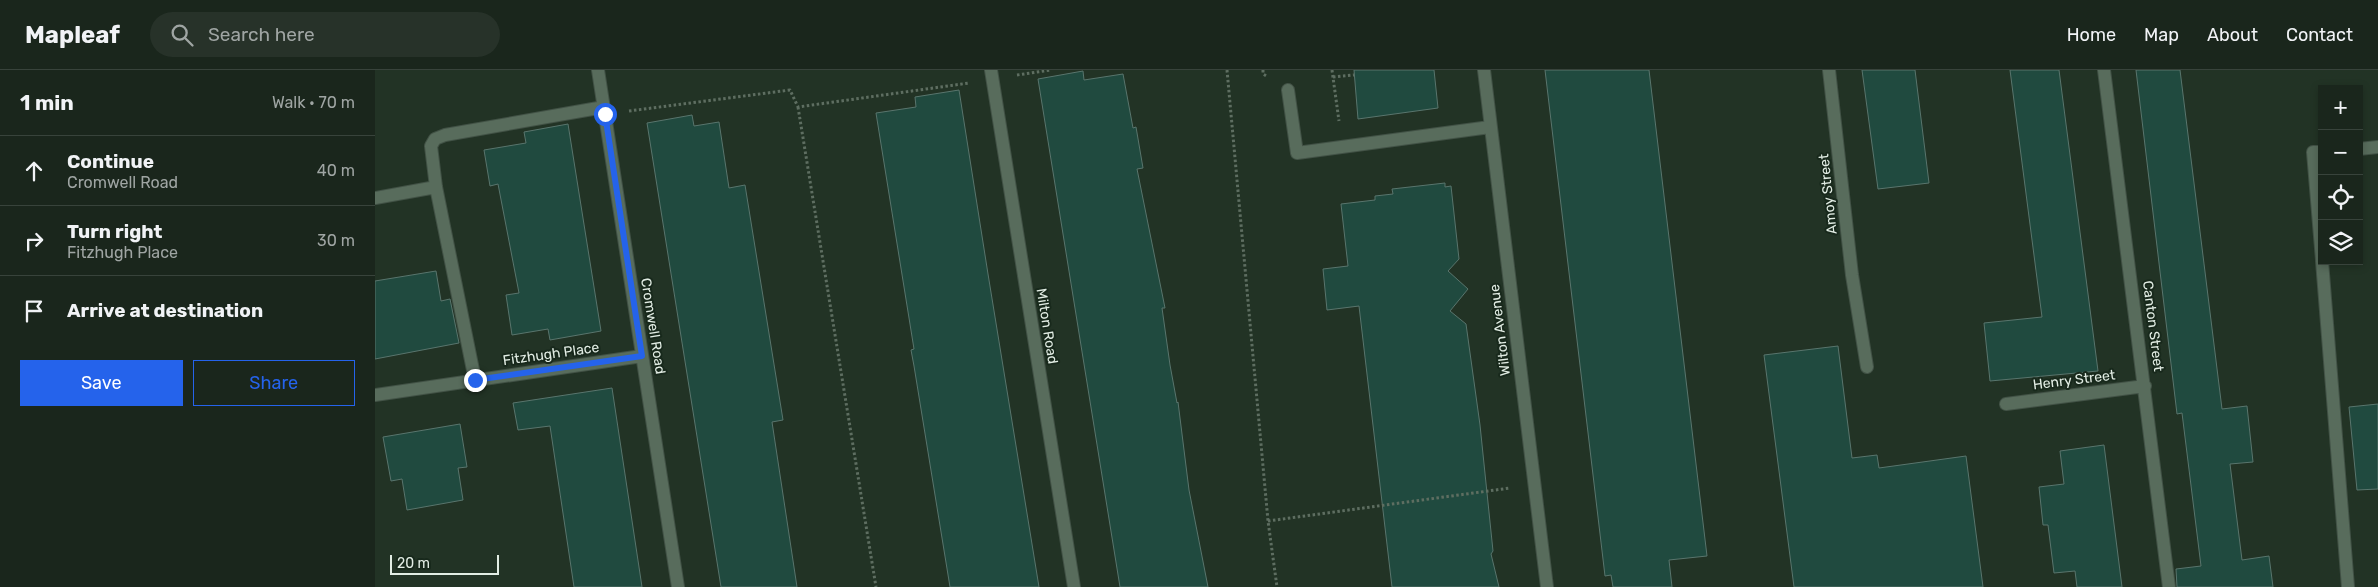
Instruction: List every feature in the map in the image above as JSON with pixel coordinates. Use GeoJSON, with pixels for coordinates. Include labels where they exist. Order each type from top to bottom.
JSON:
{"type":"FeatureCollection","features":[{"type":"Feature","properties":{"kind":"street","name":"Cromwell Road"},"geometry":{"type":"LineString","coordinates":[[598,70],[679,587]]}},
{"type":"Feature","properties":{"kind":"street","name":"Wilton Avenue"},"geometry":{"type":"LineString","coordinates":[[1484,70],[1547,587]]}},
{"type":"Feature","properties":{"kind":"street","name":"Amoy Street"},"geometry":{"type":"LineString","coordinates":[[1829,70],[1857,315],[1867,367]]}},
{"type":"Feature","properties":{"kind":"street","name":"Canton Street"},"geometry":{"type":"LineString","coordinates":[[2104,70],[2169,587]]}},
{"type":"Feature","properties":{"kind":"street","name":"Milton Road"},"geometry":{"type":"LineString","coordinates":[[991,75],[1074,587]]}},
{"type":"Feature","properties":{"kind":"street"},"geometry":{"type":"LineString","coordinates":[[1288,90],[1297,153],[1490,127]]}},
{"type":"Feature","properties":{"kind":"street"},"geometry":{"type":"LineString","coordinates":[[475,380],[436,187],[431,146],[435,139],[604,111]]}},
{"type":"Feature","properties":{"kind":"street"},"geometry":{"type":"LineString","coordinates":[[2363,149],[2378,147]]}},
{"type":"Feature","properties":{"kind":"street"},"geometry":{"type":"LineString","coordinates":[[2318,152],[2313,152],[2319,220]]}},
{"type":"Feature","properties":{"kind":"street"},"geometry":{"type":"LineString","coordinates":[[375,198],[436,187]]}},
{"type":"Feature","properties":{"kind":"street"},"geometry":{"type":"LineString","coordinates":[[2322,265],[2349,587]]}},
{"type":"Feature","properties":{"kind":"street","name":"Fitzhugh Place"},"geometry":{"type":"LineString","coordinates":[[375,394],[642,356]]}},
{"type":"Feature","properties":{"kind":"street","name":"Henry Street"},"geometry":{"type":"LineString","coordinates":[[2006,404],[2145,386]]}},
{"type":"Feature","properties":{"kind":"path"},"geometry":{"type":"LineString","coordinates":[[798,107],[991,75],[1051,70]]}},
{"type":"Feature","properties":{"kind":"path"},"geometry":{"type":"LineString","coordinates":[[1227,70],[1268,521],[1277,587]]}},
{"type":"Feature","properties":{"kind":"path"},"geometry":{"type":"LineString","coordinates":[[1332,70],[1339,122],[1345,121]]}},
{"type":"Feature","properties":{"kind":"path"},"geometry":{"type":"LineString","coordinates":[[1333,77],[1354,75]]}},
{"type":"Feature","properties":{"kind":"path"},"geometry":{"type":"LineString","coordinates":[[604,111],[790,90],[798,107],[876,587]]}},
{"type":"Feature","properties":{"kind":"path"},"geometry":{"type":"LineString","coordinates":[[1268,521],[1534,485]]}},
{"type":"Feature","properties":{"kind":"building"},"geometry":{"type":"Polygon","coordinates":[[[1354,70],[1434,70],[1438,108],[1358,119],[1354,70]]]}},
{"type":"Feature","properties":{"kind":"building"},"geometry":{"type":"Polygon","coordinates":[[[1545,70],[1649,70],[1707,556],[1669,560],[1672,587],[1613,587],[1611,575],[1605,576],[1545,70]]]}},
{"type":"Feature","properties":{"kind":"building"},"geometry":{"type":"Polygon","coordinates":[[[1862,70],[1915,70],[1929,183],[1878,189],[1862,70]]]}},
{"type":"Feature","properties":{"kind":"building"},"geometry":{"type":"Polygon","coordinates":[[[2010,70],[2059,70],[2098,371],[1990,381],[1984,323],[2042,317],[2010,70]]]}},
{"type":"Feature","properties":{"kind":"building"},"geometry":{"type":"Polygon","coordinates":[[[2136,70],[2180,70],[2222,409],[2247,406],[2253,462],[2230,464],[2242,560],[2269,556],[2273,587],[2177,587],[2176,569],[2201,566],[2182,413],[2177,414],[2136,70]]]}},
{"type":"Feature","properties":{"kind":"building"},"geometry":{"type":"Polygon","coordinates":[[[1083,71],[1084,80],[1123,74],[1133,128],[1136,127],[1143,168],[1137,169],[1165,308],[1162,308],[1170,365],[1178,402],[1189,490],[1208,587],[1120,587],[1038,79],[1083,71]]]}},
{"type":"Feature","properties":{"kind":"building"},"geometry":{"type":"Polygon","coordinates":[[[959,90],[1039,587],[950,587],[911,350],[914,349],[876,113],[916,107],[915,97],[959,90]]]}},
{"type":"Feature","properties":{"kind":"building"},"geometry":{"type":"Polygon","coordinates":[[[692,115],[694,126],[719,122],[729,188],[745,185],[783,420],[772,422],[797,587],[721,587],[647,123],[692,115]]]}},
{"type":"Feature","properties":{"kind":"building"},"geometry":{"type":"Polygon","coordinates":[[[568,124],[601,331],[550,340],[548,329],[512,335],[506,295],[519,293],[498,184],[490,186],[484,150],[526,143],[524,132],[568,124]]]}},
{"type":"Feature","properties":{"kind":"building"},"geometry":{"type":"Polygon","coordinates":[[[1445,183],[1445,187],[1451,186],[1459,259],[1448,271],[1468,289],[1450,311],[1466,324],[1480,425],[1493,551],[1491,554],[1499,587],[1392,587],[1359,306],[1327,310],[1323,269],[1348,266],[1341,204],[1375,200],[1375,196],[1393,194],[1392,189],[1445,183]]]}},
{"type":"Feature","properties":{"kind":"building"},"geometry":{"type":"Polygon","coordinates":[[[436,271],[441,301],[450,299],[459,343],[375,359],[375,281],[436,271]]]}},
{"type":"Feature","properties":{"kind":"building"},"geometry":{"type":"Polygon","coordinates":[[[1838,346],[1852,458],[1877,455],[1879,468],[1966,456],[1983,587],[1794,587],[1764,355],[1838,346]]]}},
{"type":"Feature","properties":{"kind":"building"},"geometry":{"type":"Polygon","coordinates":[[[612,388],[642,587],[574,587],[550,426],[518,430],[513,403],[612,388]]]}},
{"type":"Feature","properties":{"kind":"building"},"geometry":{"type":"Polygon","coordinates":[[[2378,404],[2378,489],[2357,490],[2349,407],[2378,404]]]}},
{"type":"Feature","properties":{"kind":"building"},"geometry":{"type":"Polygon","coordinates":[[[460,424],[467,467],[458,468],[463,500],[407,510],[402,479],[391,481],[383,437],[460,424]]]}},
{"type":"Feature","properties":{"kind":"building"},"geometry":{"type":"Polygon","coordinates":[[[2104,445],[2122,587],[2077,587],[2075,571],[2054,573],[2048,525],[2043,525],[2039,487],[2064,484],[2060,451],[2104,445]]]}},
{"type":"Feature","properties":{"kind":"route"},"geometry":{"type":"LineString","coordinates":[[475,380],[642,356],[605,114]]}}]}
